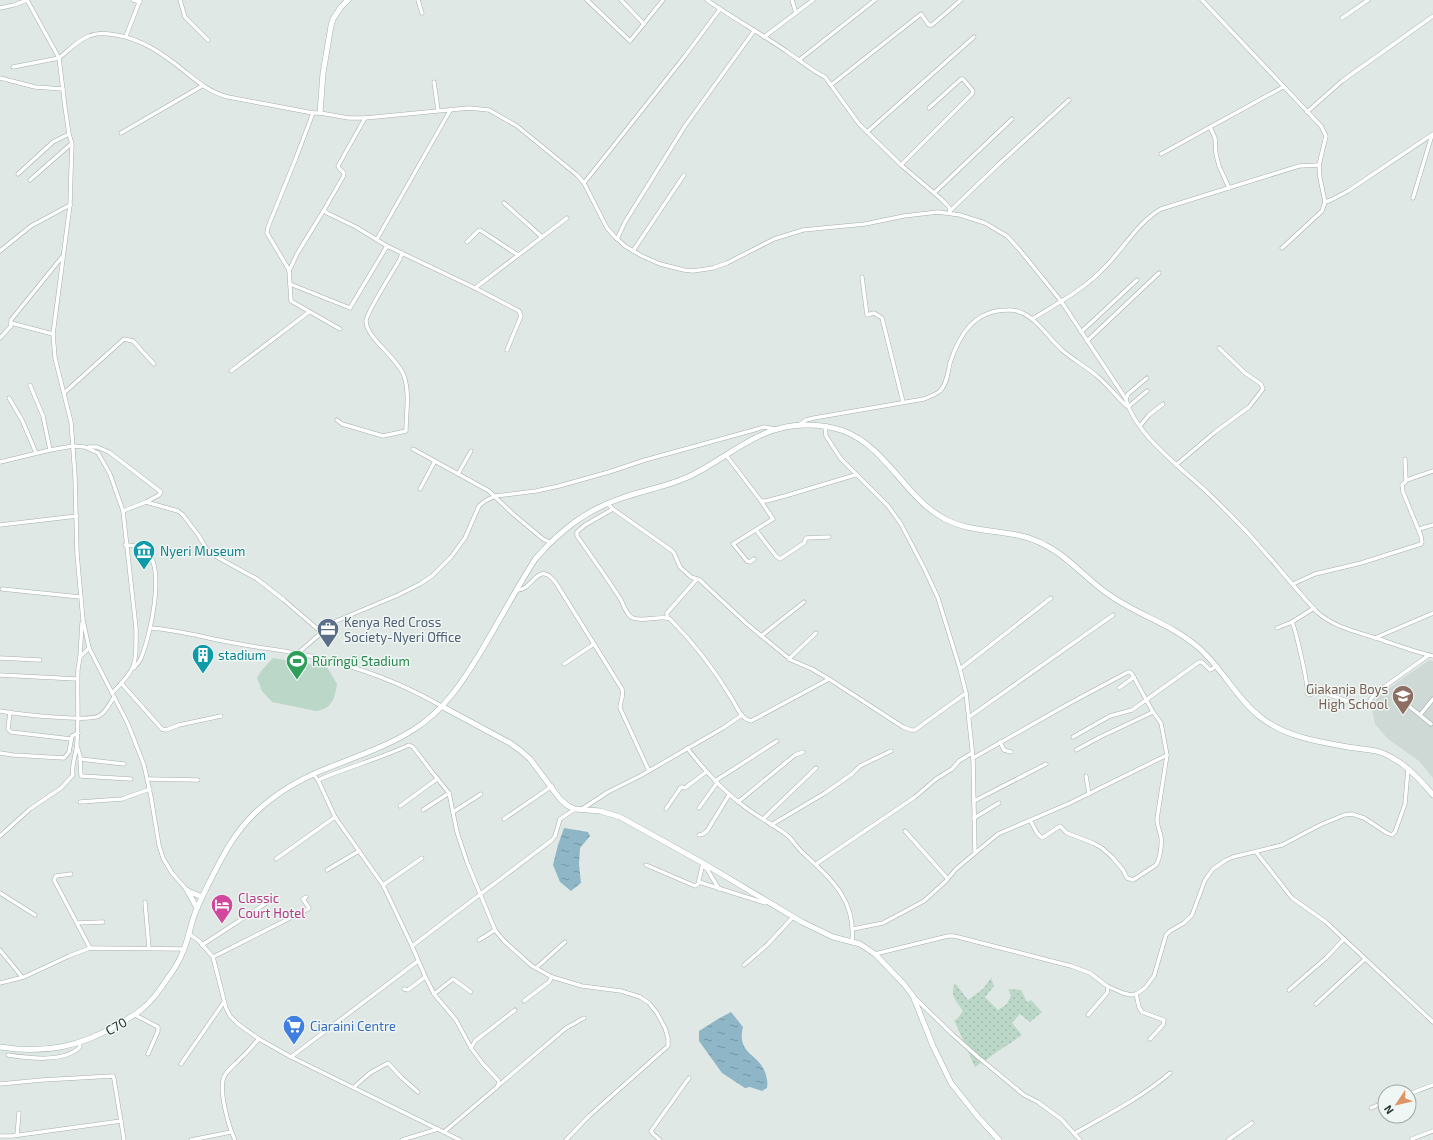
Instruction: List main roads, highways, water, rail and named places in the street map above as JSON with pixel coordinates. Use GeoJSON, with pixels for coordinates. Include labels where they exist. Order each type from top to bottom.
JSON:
{"type":"FeatureCollection","features":[{"type":"Feature","properties":{"kind":"main road"},"geometry":{"type":"LineString","coordinates":[[320,113],[323,73],[331,26],[333,19],[348,0]]}},
{"type":"Feature","properties":{"kind":"main road","name":"C70"},"geometry":{"type":"LineString","coordinates":[[0,1047],[50,1049],[79,1043],[97,1036],[135,1015],[161,989],[177,965],[202,897],[230,843],[249,819],[263,806],[293,785],[313,774],[382,747],[398,739],[414,730],[443,707],[457,690],[469,671],[536,558],[564,529],[585,514],[607,503],[685,478],[706,468],[757,436],[775,429],[799,425],[825,426],[844,432],[867,444],[926,507],[943,518],[969,528],[1020,535],[1034,539],[1058,553],[1107,594],[1184,636],[1203,651],[1256,713],[1278,728],[1293,734],[1327,743],[1380,753],[1408,768],[1433,795]]}},
{"type":"Feature","properties":{"kind":"main road"},"geometry":{"type":"LineString","coordinates":[[443,707],[510,743],[521,751],[530,759],[568,806],[581,810],[600,811],[620,817],[793,917],[833,937],[860,944],[875,954],[906,986],[913,996],[933,1046],[951,1083],[978,1117],[1000,1140]]}},
{"type":"Feature","properties":{"kind":"main road"},"geometry":{"type":"LineString","coordinates":[[197,908],[187,890],[202,897]]}},
{"type":"Feature","properties":{"kind":"water"},"geometry":{"type":"Polygon","coordinates":[[[564,828],[588,832],[590,836],[580,848],[579,864],[581,883],[571,891],[560,882],[553,865],[564,828]]]}},
{"type":"Feature","properties":{"kind":"water"},"geometry":{"type":"Polygon","coordinates":[[[731,1012],[743,1027],[742,1036],[746,1049],[759,1062],[766,1075],[767,1088],[762,1091],[750,1087],[745,1088],[722,1073],[699,1041],[699,1031],[731,1012]]]}},
{"type":"Feature","properties":{"kind":"place","name":"Nyeri Museum"},"geometry":{"type":"Point","coordinates":[144,570]}},
{"type":"Feature","properties":{"kind":"place","name":"Kenya Red Cross Society-Nyeri Office"},"geometry":{"type":"Point","coordinates":[328,648]}},
{"type":"Feature","properties":{"kind":"place","name":"stadium"},"geometry":{"type":"Point","coordinates":[203,674]}},
{"type":"Feature","properties":{"kind":"place","name":"Rũrĩngũ Stadium"},"geometry":{"type":"Point","coordinates":[297,680]}},
{"type":"Feature","properties":{"kind":"place","name":"Giakanja Boys High School"},"geometry":{"type":"Point","coordinates":[1403,716]}},
{"type":"Feature","properties":{"kind":"place","name":"Classic Court Hotel"},"geometry":{"type":"Point","coordinates":[222,924]}},
{"type":"Feature","properties":{"kind":"place","name":"Ciaraini Centre"},"geometry":{"type":"Point","coordinates":[294,1046]}}]}
